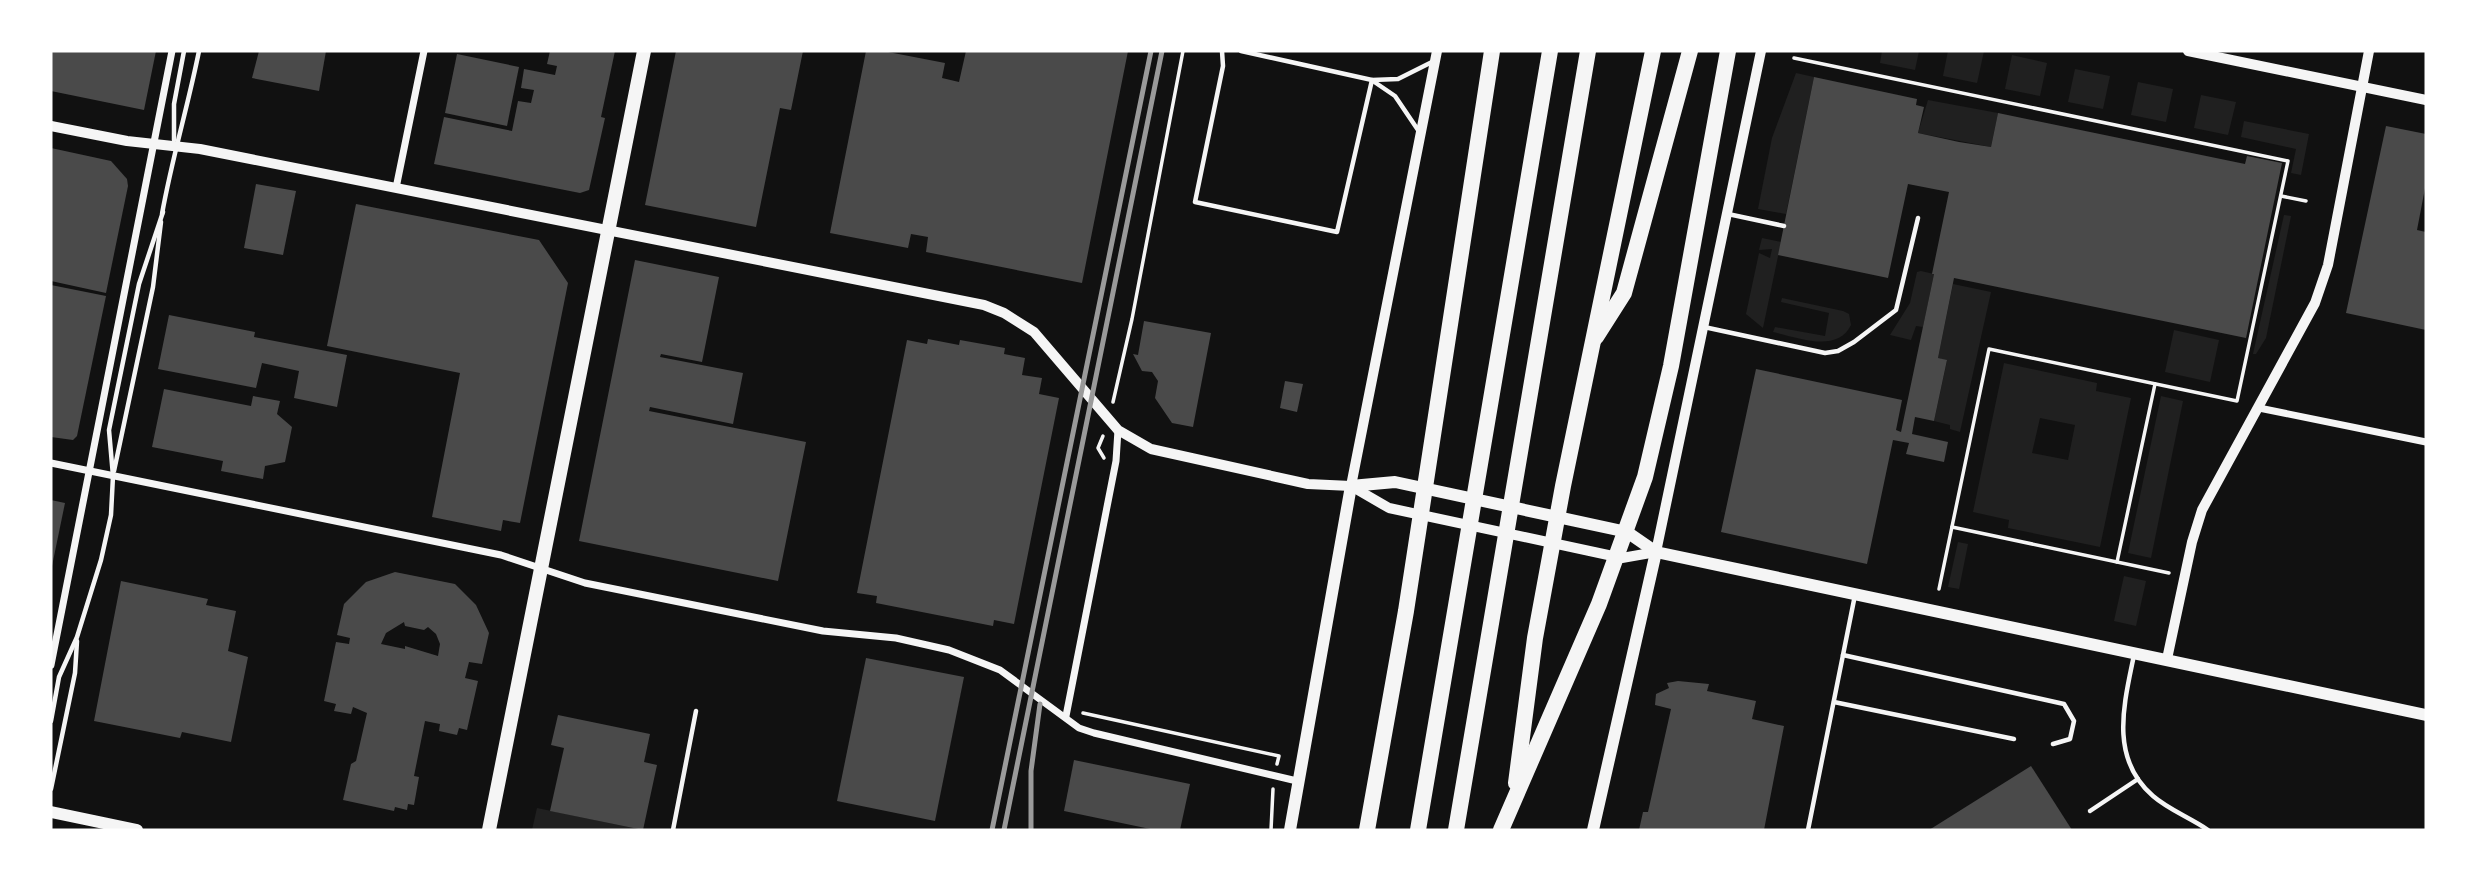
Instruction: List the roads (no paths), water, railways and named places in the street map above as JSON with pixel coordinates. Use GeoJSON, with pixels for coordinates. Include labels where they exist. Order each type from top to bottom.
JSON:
{"type":"FeatureCollection","features":[{"type":"Feature","properties":{"kind":"highway"},"geometry":{"type":"LineString","coordinates":[[1367,830],[1406,611],[1492,51]]}},
{"type":"Feature","properties":{"kind":"highway"},"geometry":{"type":"LineString","coordinates":[[1418,830],[1550,51]]}},
{"type":"Feature","properties":{"kind":"highway"},"geometry":{"type":"LineString","coordinates":[[1456,830],[1588,51]]}},
{"type":"Feature","properties":{"kind":"highway"},"geometry":{"type":"LineString","coordinates":[[1510,830],[1535,638],[1590,348],[1653,51]]}},
{"type":"Feature","properties":{"kind":"highway"},"geometry":{"type":"LineString","coordinates":[[1590,348],[1624,293],[1690,51]]}},
{"type":"Feature","properties":{"kind":"highway"},"geometry":{"type":"LineString","coordinates":[[1501,830],[1594,616],[1645,477],[1671,366],[1728,51]]}},
{"type":"Feature","properties":{"kind":"main road"},"geometry":{"type":"LineString","coordinates":[[489,830],[644,51]]}},
{"type":"Feature","properties":{"kind":"main road"},"geometry":{"type":"LineString","coordinates":[[1290,830],[1351,486],[1395,482],[1627,532],[1656,552],[2426,715]]}},
{"type":"Feature","properties":{"kind":"main road"},"geometry":{"type":"LineString","coordinates":[[1593,830],[1656,552]]}},
{"type":"Feature","properties":{"kind":"main road"},"geometry":{"type":"LineString","coordinates":[[52,816],[137,830]]}},
{"type":"Feature","properties":{"kind":"street"},"geometry":{"type":"LineString","coordinates":[[51,665],[172,51]]}},
{"type":"Feature","properties":{"kind":"street"},"geometry":{"type":"LineString","coordinates":[[396,188],[424,51]]}},
{"type":"Feature","properties":{"kind":"street"},"geometry":{"type":"LineString","coordinates":[[51,126],[396,188],[994,309],[1034,332],[1118,430],[1142,445],[1163,453],[1308,484],[1351,486],[1389,508],[1622,558],[1656,552],[1761,51]]}},
{"type":"Feature","properties":{"kind":"street"},"geometry":{"type":"LineString","coordinates":[[2188,51],[2426,98]]}},
{"type":"Feature","properties":{"kind":"street"},"geometry":{"type":"LineString","coordinates":[[2167,659],[2192,542],[2202,510],[2310,313],[2328,265],[2369,51]]}},
{"type":"Feature","properties":{"kind":"street"},"geometry":{"type":"LineString","coordinates":[[1351,486],[1436,56]]}},
{"type":"Feature","properties":{"kind":"street"},"geometry":{"type":"LineString","coordinates":[[2259,408],[2426,442]]}},
{"type":"Feature","properties":{"kind":"street"},"geometry":{"type":"LineString","coordinates":[[1066,716],[1116,461],[1118,430]]}},
{"type":"Feature","properties":{"kind":"street"},"geometry":{"type":"LineString","coordinates":[[51,463],[500,555],[584,583],[823,631],[896,638],[949,650],[1000,670],[1079,728],[1103,736],[1297,781]]}},
{"type":"Feature","properties":{"kind":"lane"},"geometry":{"type":"LineString","coordinates":[[113,475],[153,287],[174,146],[174,104],[184,51]]}},
{"type":"Feature","properties":{"kind":"lane"},"geometry":{"type":"LineString","coordinates":[[174,146],[188,107],[199,51]]}},
{"type":"Feature","properties":{"kind":"lane"},"geometry":{"type":"LineString","coordinates":[[1222,51],[1223,65],[1195,202],[1337,232],[1356,137],[1363,126],[1372,80]]}},
{"type":"Feature","properties":{"kind":"lane"},"geometry":{"type":"LineString","coordinates":[[1241,51],[1259,52],[1372,80],[1398,79],[1436,56]]}},
{"type":"Feature","properties":{"kind":"lane"},"geometry":{"type":"LineString","coordinates":[[2210,51],[2363,84]]}},
{"type":"Feature","properties":{"kind":"lane"},"geometry":{"type":"LineString","coordinates":[[1372,80],[1395,96],[1420,134]]}},
{"type":"Feature","properties":{"kind":"lane"},"geometry":{"type":"LineString","coordinates":[[51,721],[59,677],[77,637],[101,561],[111,515],[113,475],[109,430],[139,284],[163,212]]}},
{"type":"Feature","properties":{"kind":"lane"},"geometry":{"type":"LineString","coordinates":[[1727,214],[1784,226]]}},
{"type":"Feature","properties":{"kind":"lane"},"geometry":{"type":"LineString","coordinates":[[1703,326],[1825,353],[1838,351],[1880,324],[1896,310],[1918,218]]}},
{"type":"Feature","properties":{"kind":"lane"},"geometry":{"type":"LineString","coordinates":[[1808,830],[1855,594]]}},
{"type":"Feature","properties":{"kind":"lane"},"geometry":{"type":"LineString","coordinates":[[51,789],[75,673],[77,637]]}},
{"type":"Feature","properties":{"kind":"lane"},"geometry":{"type":"LineString","coordinates":[[2135,652],[2121,733],[2128,759],[2138,779],[2153,797],[2208,830]]}},
{"type":"Feature","properties":{"kind":"lane"},"geometry":{"type":"LineString","coordinates":[[1843,655],[2064,704],[2074,721],[2070,738],[2053,744]]}},
{"type":"Feature","properties":{"kind":"lane"},"geometry":{"type":"LineString","coordinates":[[1833,702],[2014,739]]}},
{"type":"Feature","properties":{"kind":"lane"},"geometry":{"type":"LineString","coordinates":[[673,830],[696,712]]}},
{"type":"Feature","properties":{"kind":"lane"},"geometry":{"type":"LineString","coordinates":[[2090,811],[2138,779]]}},
{"type":"Feature","properties":{"kind":"railway"},"geometry":{"type":"LineString","coordinates":[[992,830],[1151,51]]}},
{"type":"Feature","properties":{"kind":"railway"},"geometry":{"type":"LineString","coordinates":[[1004,830],[1162,51]]}},
{"type":"Feature","properties":{"kind":"railway"},"geometry":{"type":"LineString","coordinates":[[1031,830],[1031,771],[1040,704]]}}]}
